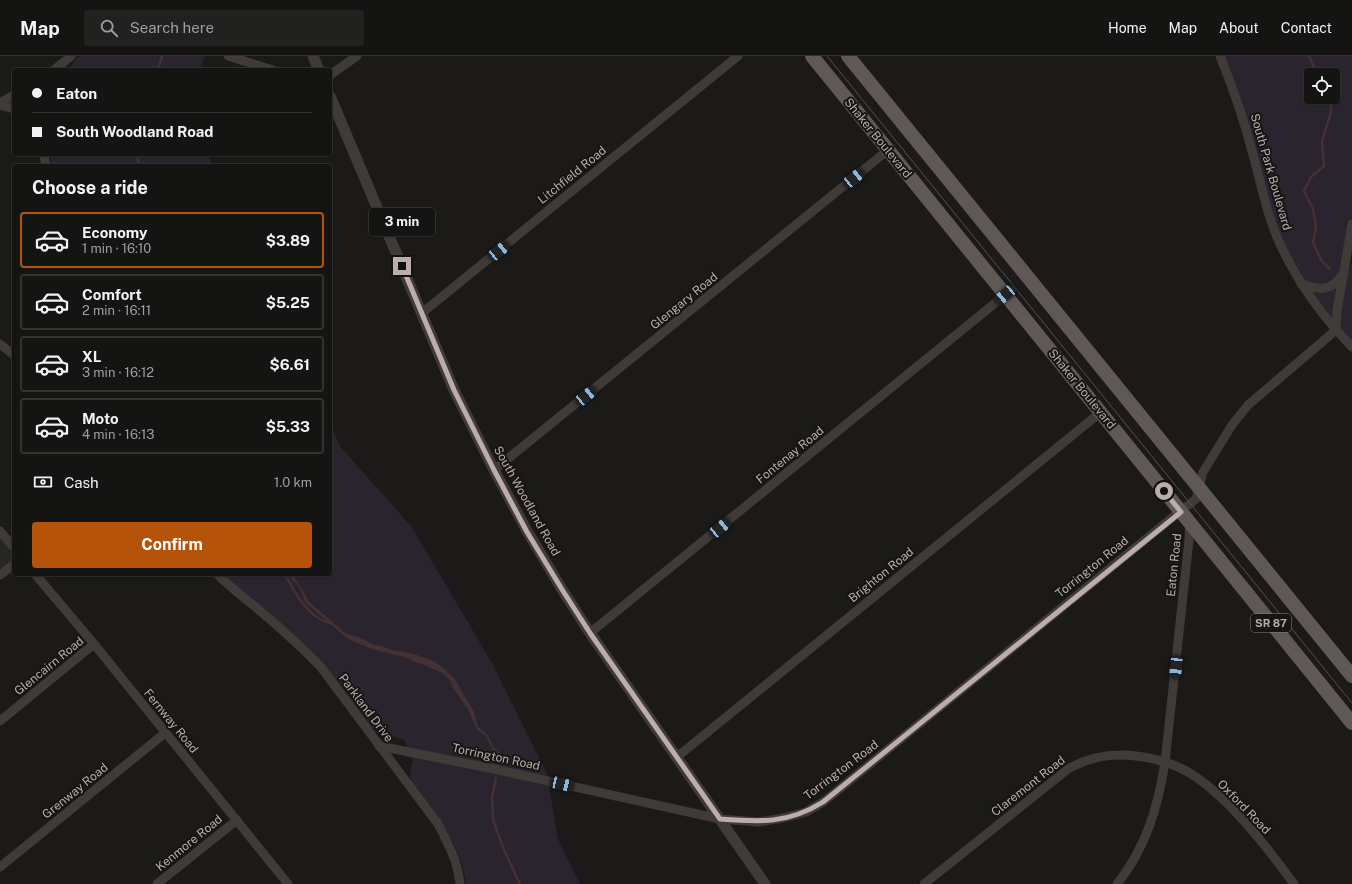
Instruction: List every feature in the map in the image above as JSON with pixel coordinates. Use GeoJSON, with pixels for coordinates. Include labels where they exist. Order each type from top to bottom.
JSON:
{"type":"FeatureCollection","features":[{"type":"Feature","properties":{"kind":"main road","name":"Shaker Boulevard"},"geometry":{"type":"LineString","coordinates":[[812,56],[1101,412],[1186,508],[1190,523],[1352,723]]}},
{"type":"Feature","properties":{"kind":"main road","name":"SR 87"},"geometry":{"type":"LineString","coordinates":[[848,56],[1352,676]]}},
{"type":"Feature","properties":{"kind":"street"},"geometry":{"type":"LineString","coordinates":[[58,68],[64,56]]}},
{"type":"Feature","properties":{"kind":"street"},"geometry":{"type":"LineString","coordinates":[[58,68],[70,56]]}},
{"type":"Feature","properties":{"kind":"street"},"geometry":{"type":"LineString","coordinates":[[228,56],[267,68]]}},
{"type":"Feature","properties":{"kind":"street"},"geometry":{"type":"LineString","coordinates":[[313,56],[318,68]]}},
{"type":"Feature","properties":{"kind":"street"},"geometry":{"type":"LineString","coordinates":[[332,74],[357,56]]}},
{"type":"Feature","properties":{"kind":"street","name":"Litchfield Road"},"geometry":{"type":"LineString","coordinates":[[422,313],[738,56]]}},
{"type":"Feature","properties":{"kind":"street","name":"South Park Boulevard"},"geometry":{"type":"LineString","coordinates":[[1220,56],[1238,102],[1266,208],[1280,245],[1301,284],[1314,303],[1352,347]]}},
{"type":"Feature","properties":{"kind":"street"},"geometry":{"type":"LineString","coordinates":[[0,104],[12,96]]}},
{"type":"Feature","properties":{"kind":"street","name":"South Woodland Road"},"geometry":{"type":"LineString","coordinates":[[332,101],[454,390],[527,532],[590,633],[765,884]]}},
{"type":"Feature","properties":{"kind":"street"},"geometry":{"type":"LineString","coordinates":[[0,104],[12,107]]}},
{"type":"Feature","properties":{"kind":"street","name":"Glengary Road"},"geometry":{"type":"LineString","coordinates":[[494,470],[888,150]]}},
{"type":"Feature","properties":{"kind":"street"},"geometry":{"type":"LineString","coordinates":[[1186,508],[1196,499],[1203,472],[1232,425],[1248,405],[1336,330],[1337,311],[1352,224]]}},
{"type":"Feature","properties":{"kind":"street"},"geometry":{"type":"LineString","coordinates":[[1301,284],[1310,287],[1326,288],[1338,281],[1344,272]]}},
{"type":"Feature","properties":{"kind":"street","name":"Fontenay Road"},"geometry":{"type":"LineString","coordinates":[[590,633],[1005,295]]}},
{"type":"Feature","properties":{"kind":"street"},"geometry":{"type":"LineString","coordinates":[[0,344],[12,353]]}},
{"type":"Feature","properties":{"kind":"street","name":"Brighton Road"},"geometry":{"type":"LineString","coordinates":[[677,757],[1101,412]]}},
{"type":"Feature","properties":{"kind":"street","name":"Torrington Road"},"geometry":{"type":"LineString","coordinates":[[379,746],[494,769],[720,819],[759,822],[771,821],[806,812],[823,802],[1186,508]]}},
{"type":"Feature","properties":{"kind":"street","name":"Eaton Road"},"geometry":{"type":"LineString","coordinates":[[1118,884],[1140,851],[1151,824],[1161,787],[1165,762],[1190,523]]}},
{"type":"Feature","properties":{"kind":"street"},"geometry":{"type":"LineString","coordinates":[[0,531],[12,546]]}},
{"type":"Feature","properties":{"kind":"street"},"geometry":{"type":"LineString","coordinates":[[0,575],[12,566]]}},
{"type":"Feature","properties":{"kind":"street","name":"Fernway Road"},"geometry":{"type":"LineString","coordinates":[[37,576],[94,644],[288,884]]}},
{"type":"Feature","properties":{"kind":"street","name":"Parkland Drive"},"geometry":{"type":"LineString","coordinates":[[219,576],[320,666],[438,824],[451,849],[459,875],[460,884]]}},
{"type":"Feature","properties":{"kind":"street","name":"Glencairn Road"},"geometry":{"type":"LineString","coordinates":[[0,721],[94,644]]}},
{"type":"Feature","properties":{"kind":"street","name":"Grenway Road"},"geometry":{"type":"LineString","coordinates":[[0,867],[166,733]]}},
{"type":"Feature","properties":{"kind":"street","name":"Claremont Road"},"geometry":{"type":"LineString","coordinates":[[924,884],[1058,776],[1076,764],[1095,758],[1118,755],[1142,757],[1165,762]]}},
{"type":"Feature","properties":{"kind":"street","name":"Oxford Road"},"geometry":{"type":"LineString","coordinates":[[1165,762],[1188,772],[1214,792],[1256,836],[1294,884]]}},
{"type":"Feature","properties":{"kind":"street","name":"Kenmore Road"},"geometry":{"type":"LineString","coordinates":[[157,884],[236,820]]}},
{"type":"Feature","properties":{"kind":"shaded area"},"geometry":{"type":"Polygon","coordinates":[[[80,56],[205,56],[200,68],[70,68],[75,60],[80,56]]]}},
{"type":"Feature","properties":{"kind":"shaded area"},"geometry":{"type":"Polygon","coordinates":[[[1220,56],[1352,56],[1352,224],[1346,262],[1352,264],[1352,347],[1336,330],[1280,245],[1220,56]]]}},
{"type":"Feature","properties":{"kind":"shaded area"},"geometry":{"type":"Polygon","coordinates":[[[50,156],[208,156],[212,164],[52,164],[50,156]]]}},
{"type":"Feature","properties":{"kind":"shaded area"},"geometry":{"type":"Polygon","coordinates":[[[332,426],[339,445],[411,526],[492,663],[547,774],[558,839],[580,884],[466,884],[462,863],[453,843],[437,815],[417,790],[410,777],[413,762],[404,740],[377,733],[325,666],[276,619],[226,576],[332,576],[332,426]]]}},
{"type":"Feature","properties":{"kind":"shaded area"},"geometry":{"type":"Polygon","coordinates":[[[0,537],[12,554],[12,560],[0,569],[0,537]]]}},
{"type":"Feature","properties":{"kind":"shaded area"},"geometry":{"type":"Polygon","coordinates":[[[289,576],[293,576],[309,602],[345,633],[361,638],[374,645],[414,654],[431,660],[448,672],[454,678],[474,712],[478,727],[487,734],[494,748],[497,750],[500,759],[496,761],[486,736],[477,730],[468,709],[453,688],[449,679],[442,673],[414,662],[408,658],[372,649],[348,639],[306,603],[298,585],[289,576]]]}},
{"type":"Feature","properties":{"kind":"waterway"},"geometry":{"type":"LineString","coordinates":[[159,68],[162,56]]}},
{"type":"Feature","properties":{"kind":"waterway"},"geometry":{"type":"LineString","coordinates":[[1309,56],[1315,68]]}},
{"type":"Feature","properties":{"kind":"waterway"},"geometry":{"type":"LineString","coordinates":[[1330,269],[1321,260],[1313,242],[1316,228],[1313,209],[1304,191],[1311,177],[1324,166],[1322,141],[1331,112],[1331,104]]}},
{"type":"Feature","properties":{"kind":"waterway"},"geometry":{"type":"LineString","coordinates":[[137,156],[139,164]]}},
{"type":"Feature","properties":{"kind":"waterway"},"geometry":{"type":"LineString","coordinates":[[286,576],[295,593],[304,605],[314,615],[332,624]]}},
{"type":"Feature","properties":{"kind":"waterway"},"geometry":{"type":"LineString","coordinates":[[496,752],[500,758]]}},
{"type":"Feature","properties":{"kind":"waterway"},"geometry":{"type":"LineString","coordinates":[[496,778],[492,797],[493,820],[504,850],[520,884]]}},
{"type":"Feature","properties":{"kind":"tram line"},"geometry":{"type":"LineString","coordinates":[[827,56],[1352,703]]}},
{"type":"Feature","properties":{"kind":"route"},"geometry":{"type":"LineString","coordinates":[[402,266],[454,390],[527,532],[590,633],[720,819],[759,822],[771,821],[806,812],[823,802],[1181,512],[1164,491]]}}]}
